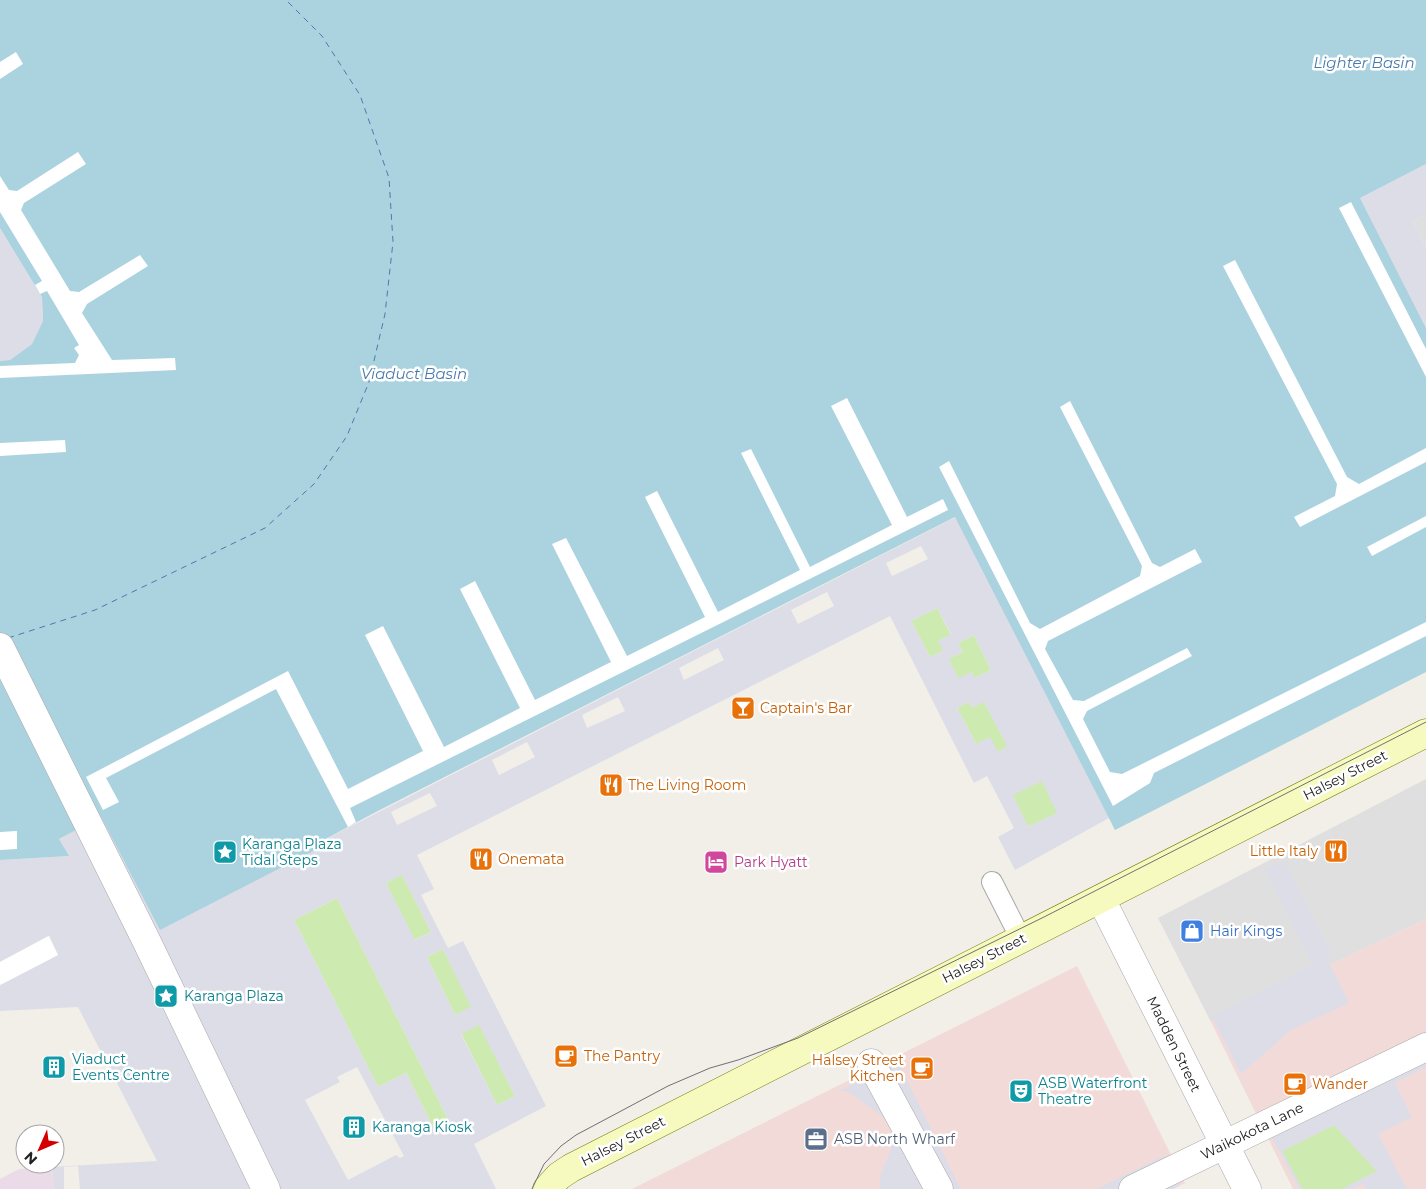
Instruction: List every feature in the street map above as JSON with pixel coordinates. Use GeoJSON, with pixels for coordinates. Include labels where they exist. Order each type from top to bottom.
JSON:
{"type":"FeatureCollection","features":[{"type":"Feature","properties":{"kind":"main road","name":"Halsey Street"},"geometry":{"type":"LineString","coordinates":[[546,1189],[559,1176],[572,1168],[1426,733]]}},
{"type":"Feature","properties":{"kind":"street"},"geometry":{"type":"LineString","coordinates":[[0,647],[89,823],[266,1189]]}},
{"type":"Feature","properties":{"kind":"street","name":"Madden Street"},"geometry":{"type":"LineString","coordinates":[[1100,899],[1247,1189]]}},
{"type":"Feature","properties":{"kind":"street","name":"Waikokota Lane"},"geometry":{"type":"LineString","coordinates":[[1133,1189],[1426,1046]]}},
{"type":"Feature","properties":{"kind":"street"},"geometry":{"type":"LineString","coordinates":[[871,1063],[938,1189]]}},
{"type":"Feature","properties":{"kind":"lane"},"geometry":{"type":"LineString","coordinates":[[992,882],[1021,939]]}},
{"type":"Feature","properties":{"kind":"shaded area"},"geometry":{"type":"Polygon","coordinates":[[[1426,164],[1426,215],[1413,221],[1426,248],[1426,328],[1360,198],[1426,164]]]}},
{"type":"Feature","properties":{"kind":"shaded area"},"geometry":{"type":"Polygon","coordinates":[[[1426,215],[1426,248],[1413,221],[1426,215]]]}},
{"type":"Feature","properties":{"kind":"shaded area"},"geometry":{"type":"Polygon","coordinates":[[[0,228],[42,297],[43,321],[32,344],[10,360],[0,361],[0,228]]]}},
{"type":"Feature","properties":{"kind":"shaded area","name":"Karanga Plaza"},"geometry":{"type":"Polygon","coordinates":[[[956,517],[1109,818],[1015,870],[998,837],[1014,828],[987,776],[974,783],[890,616],[417,855],[434,889],[421,895],[448,948],[463,941],[546,1106],[474,1144],[496,1189],[80,1189],[78,1166],[65,1166],[157,1161],[78,1007],[0,1011],[0,985],[58,955],[48,936],[0,962],[0,860],[68,856],[59,839],[101,817],[125,863],[318,843],[956,517]],[[921,546],[886,563],[892,576],[928,559],[921,546]],[[827,592],[791,610],[798,624],[834,606],[827,592]],[[937,608],[911,621],[930,657],[943,651],[938,641],[951,634],[937,608]],[[974,635],[958,643],[963,652],[949,659],[958,678],[972,672],[975,678],[991,670],[974,635]],[[718,648],[679,668],[684,680],[724,660],[718,648]],[[618,697],[582,715],[587,728],[625,711],[618,697]],[[969,702],[957,708],[976,744],[990,737],[998,752],[1007,746],[984,702],[972,708],[969,702]],[[527,742],[492,760],[499,775],[535,757],[527,742]],[[1042,781],[1013,795],[1028,827],[1057,813],[1042,781]],[[430,793],[391,812],[397,825],[437,806],[430,793]],[[402,875],[386,883],[415,940],[431,932],[402,875]],[[337,898],[294,920],[378,1087],[406,1073],[437,1135],[452,1127],[337,898]],[[443,949],[427,957],[455,1015],[471,1007],[443,949]],[[479,1025],[461,1034],[497,1105],[515,1096],[479,1025]],[[357,1067],[337,1077],[340,1082],[305,1100],[348,1180],[396,1155],[400,1158],[404,1156],[357,1067]]]}},
{"type":"Feature","properties":{"kind":"shaded area"},"geometry":{"type":"Polygon","coordinates":[[[1426,779],[1426,919],[1211,1022],[1158,918],[1426,779]]]}},
{"type":"Feature","properties":{"kind":"shaded area"},"geometry":{"type":"Polygon","coordinates":[[[1284,860],[1332,954],[1326,957],[1349,1003],[1291,1030],[1241,1074],[1212,1017],[1312,964],[1265,870],[1284,860]]]}},
{"type":"Feature","properties":{"kind":"shaded area"},"geometry":{"type":"Polygon","coordinates":[[[1426,919],[1426,1189],[1293,1189],[1211,1022],[1426,919]]]}},
{"type":"Feature","properties":{"kind":"shaded area"},"geometry":{"type":"Polygon","coordinates":[[[1077,966],[1185,1183],[1173,1189],[632,1189],[1077,966]]]}},
{"type":"Feature","properties":{"kind":"shaded area"},"geometry":{"type":"Polygon","coordinates":[[[1426,1031],[1426,1067],[1395,1083],[1412,1117],[1378,1134],[1407,1189],[1366,1189],[1363,1184],[1352,1189],[1342,1189],[1377,1171],[1334,1125],[1282,1151],[1302,1189],[1299,1189],[1259,1113],[1426,1031]]]}},
{"type":"Feature","properties":{"kind":"shaded area"},"geometry":{"type":"Polygon","coordinates":[[[898,1062],[959,1189],[880,1189],[880,1176],[891,1149],[894,1131],[885,1118],[847,1091],[839,1091],[898,1062]]]}},
{"type":"Feature","properties":{"kind":"shaded area"},"geometry":{"type":"Polygon","coordinates":[[[1164,1156],[1179,1186],[1173,1189],[1096,1189],[1164,1156]]]}},
{"type":"Feature","properties":{"kind":"shaded area"},"geometry":{"type":"Polygon","coordinates":[[[15,1171],[15,1174],[53,1174],[54,1189],[0,1189],[0,1179],[15,1171]]]}},
{"type":"Feature","properties":{"kind":"shaded area","name":"Karanga Plaza"},"geometry":{"type":"Polygon","coordinates":[[[53,1174],[64,1174],[64,1189],[54,1189],[53,1174]]]}},
{"type":"Feature","properties":{"kind":"green space"},"geometry":{"type":"Polygon","coordinates":[[[937,608],[951,635],[943,651],[930,657],[911,621],[937,608]]]}},
{"type":"Feature","properties":{"kind":"green space"},"geometry":{"type":"Polygon","coordinates":[[[974,635],[991,670],[975,678],[958,678],[948,659],[963,652],[958,643],[974,635]]]}},
{"type":"Feature","properties":{"kind":"green space"},"geometry":{"type":"Polygon","coordinates":[[[969,702],[984,702],[1008,746],[998,752],[976,744],[957,708],[969,702]]]}},
{"type":"Feature","properties":{"kind":"green space"},"geometry":{"type":"Polygon","coordinates":[[[1042,780],[1058,813],[1028,827],[1012,795],[1042,780]]]}},
{"type":"Feature","properties":{"kind":"green space"},"geometry":{"type":"Polygon","coordinates":[[[402,874],[431,932],[414,940],[386,883],[402,874]]]}},
{"type":"Feature","properties":{"kind":"green space"},"geometry":{"type":"Polygon","coordinates":[[[337,898],[452,1127],[437,1135],[406,1073],[378,1087],[294,920],[337,898]]]}},
{"type":"Feature","properties":{"kind":"green space"},"geometry":{"type":"Polygon","coordinates":[[[443,949],[472,1007],[455,1015],[427,957],[443,949]]]}},
{"type":"Feature","properties":{"kind":"green space"},"geometry":{"type":"Polygon","coordinates":[[[479,1024],[515,1096],[497,1105],[461,1033],[479,1024]]]}},
{"type":"Feature","properties":{"kind":"green space"},"geometry":{"type":"Polygon","coordinates":[[[1334,1125],[1377,1171],[1342,1189],[1302,1189],[1282,1151],[1334,1125]]]}},
{"type":"Feature","properties":{"kind":"water","name":"Viaduct Basin"},"geometry":{"type":"Polygon","coordinates":[[[0,0],[1426,0],[1426,164],[1360,198],[1426,328],[1426,672],[1115,830],[955,517],[374,813],[318,843],[321,847],[160,930],[101,817],[59,839],[69,856],[0,860],[0,361],[10,360],[32,344],[43,321],[42,297],[0,228],[0,0]]]}},
{"type":"Feature","properties":{"kind":"pier"},"geometry":{"type":"Polygon","coordinates":[[[16,52],[23,64],[0,79],[0,62],[16,52]]]}},
{"type":"Feature","properties":{"kind":"pier"},"geometry":{"type":"Polygon","coordinates":[[[78,152],[86,164],[24,203],[21,210],[70,291],[79,292],[140,255],[148,266],[87,304],[82,313],[112,360],[175,358],[176,370],[0,378],[0,366],[75,363],[79,355],[74,348],[79,345],[47,291],[40,294],[35,285],[42,281],[0,212],[0,176],[9,190],[17,191],[78,152]]]}},
{"type":"Feature","properties":{"kind":"pier"},"geometry":{"type":"Polygon","coordinates":[[[1351,202],[1426,349],[1426,377],[1339,208],[1351,202]]]}},
{"type":"Feature","properties":{"kind":"pier"},"geometry":{"type":"Polygon","coordinates":[[[1235,260],[1347,477],[1359,484],[1426,448],[1426,462],[1300,527],[1294,517],[1335,496],[1337,484],[1223,266],[1235,260]]]}},
{"type":"Feature","properties":{"kind":"pier"},"geometry":{"type":"Polygon","coordinates":[[[847,398],[907,517],[943,499],[948,510],[350,808],[356,822],[348,827],[276,689],[106,778],[119,802],[103,810],[86,777],[288,671],[348,789],[423,751],[365,635],[383,626],[444,747],[520,708],[460,589],[475,581],[535,700],[611,662],[552,544],[566,538],[627,656],[705,617],[645,497],[657,491],[718,612],[800,570],[741,453],[751,449],[810,567],[892,525],[831,406],[847,398]]]}},
{"type":"Feature","properties":{"kind":"pier"},"geometry":{"type":"Polygon","coordinates":[[[1070,401],[1152,563],[1160,567],[1195,549],[1202,562],[1048,641],[1045,649],[1073,700],[1084,701],[1187,648],[1192,656],[1087,711],[1083,719],[1110,772],[1122,774],[1426,622],[1426,636],[1154,773],[1150,783],[1113,806],[939,467],[949,461],[1030,623],[1040,629],[1140,576],[1142,566],[1060,407],[1070,401]]]}},
{"type":"Feature","properties":{"kind":"pier"},"geometry":{"type":"Polygon","coordinates":[[[65,440],[66,452],[0,456],[0,443],[65,440]]]}},
{"type":"Feature","properties":{"kind":"pier"},"geometry":{"type":"Polygon","coordinates":[[[1426,516],[1426,527],[1372,556],[1367,547],[1426,516]]]}},
{"type":"Feature","properties":{"kind":"pier"},"geometry":{"type":"Polygon","coordinates":[[[17,831],[17,849],[0,850],[0,832],[17,831]]]}},
{"type":"Feature","properties":{"kind":"pier"},"geometry":{"type":"Polygon","coordinates":[[[49,936],[58,955],[0,985],[0,962],[49,936]]]}},
{"type":"Feature","properties":{"kind":"ferry route"},"geometry":{"type":"LineString","coordinates":[[8,638],[95,610],[265,528],[314,484],[347,436],[369,382],[385,314],[393,242],[389,178],[360,95],[322,36],[286,0]]}},
{"type":"Feature","properties":{"kind":"tram line"},"geometry":{"type":"LineString","coordinates":[[532,1189],[544,1164],[561,1146],[576,1135],[668,1086],[710,1068],[798,1038],[1044,917],[1426,722]]}},
{"type":"Feature","properties":{"kind":"place","name":"Captain's Bar"},"geometry":{"type":"Point","coordinates":[743,708]}},
{"type":"Feature","properties":{"kind":"place","name":"The Living Room"},"geometry":{"type":"Point","coordinates":[611,785]}},
{"type":"Feature","properties":{"kind":"place","name":"Little Italy"},"geometry":{"type":"Point","coordinates":[1336,851]}},
{"type":"Feature","properties":{"kind":"place","name":"Karanga Plaza Tidal Steps"},"geometry":{"type":"Point","coordinates":[225,852]}},
{"type":"Feature","properties":{"kind":"place","name":"Onemata"},"geometry":{"type":"Point","coordinates":[481,859]}},
{"type":"Feature","properties":{"kind":"place","name":"Park Hyatt"},"geometry":{"type":"Point","coordinates":[716,862]}},
{"type":"Feature","properties":{"kind":"place","name":"Hair Kings"},"geometry":{"type":"Point","coordinates":[1192,931]}},
{"type":"Feature","properties":{"kind":"place","name":"Karanga Plaza"},"geometry":{"type":"Point","coordinates":[166,996]}},
{"type":"Feature","properties":{"kind":"place","name":"The Pantry"},"geometry":{"type":"Point","coordinates":[566,1056]}},
{"type":"Feature","properties":{"kind":"place","name":"Viaduct Events Centre"},"geometry":{"type":"Point","coordinates":[54,1067]}},
{"type":"Feature","properties":{"kind":"place","name":"Halsey Street Kitchen"},"geometry":{"type":"Point","coordinates":[922,1068]}},
{"type":"Feature","properties":{"kind":"place","name":"Wander"},"geometry":{"type":"Point","coordinates":[1295,1084]}},
{"type":"Feature","properties":{"kind":"place","name":"ASB Waterfront Theatre"},"geometry":{"type":"Point","coordinates":[1021,1091]}},
{"type":"Feature","properties":{"kind":"place","name":"Karanga Kiosk"},"geometry":{"type":"Point","coordinates":[354,1127]}},
{"type":"Feature","properties":{"kind":"place","name":"ASB North Wharf"},"geometry":{"type":"Point","coordinates":[816,1139]}},
{"type":"Feature","properties":{"kind":"water label","name":"Lighter Basin"},"geometry":{"type":"Point","coordinates":[1364,63]}}]}
